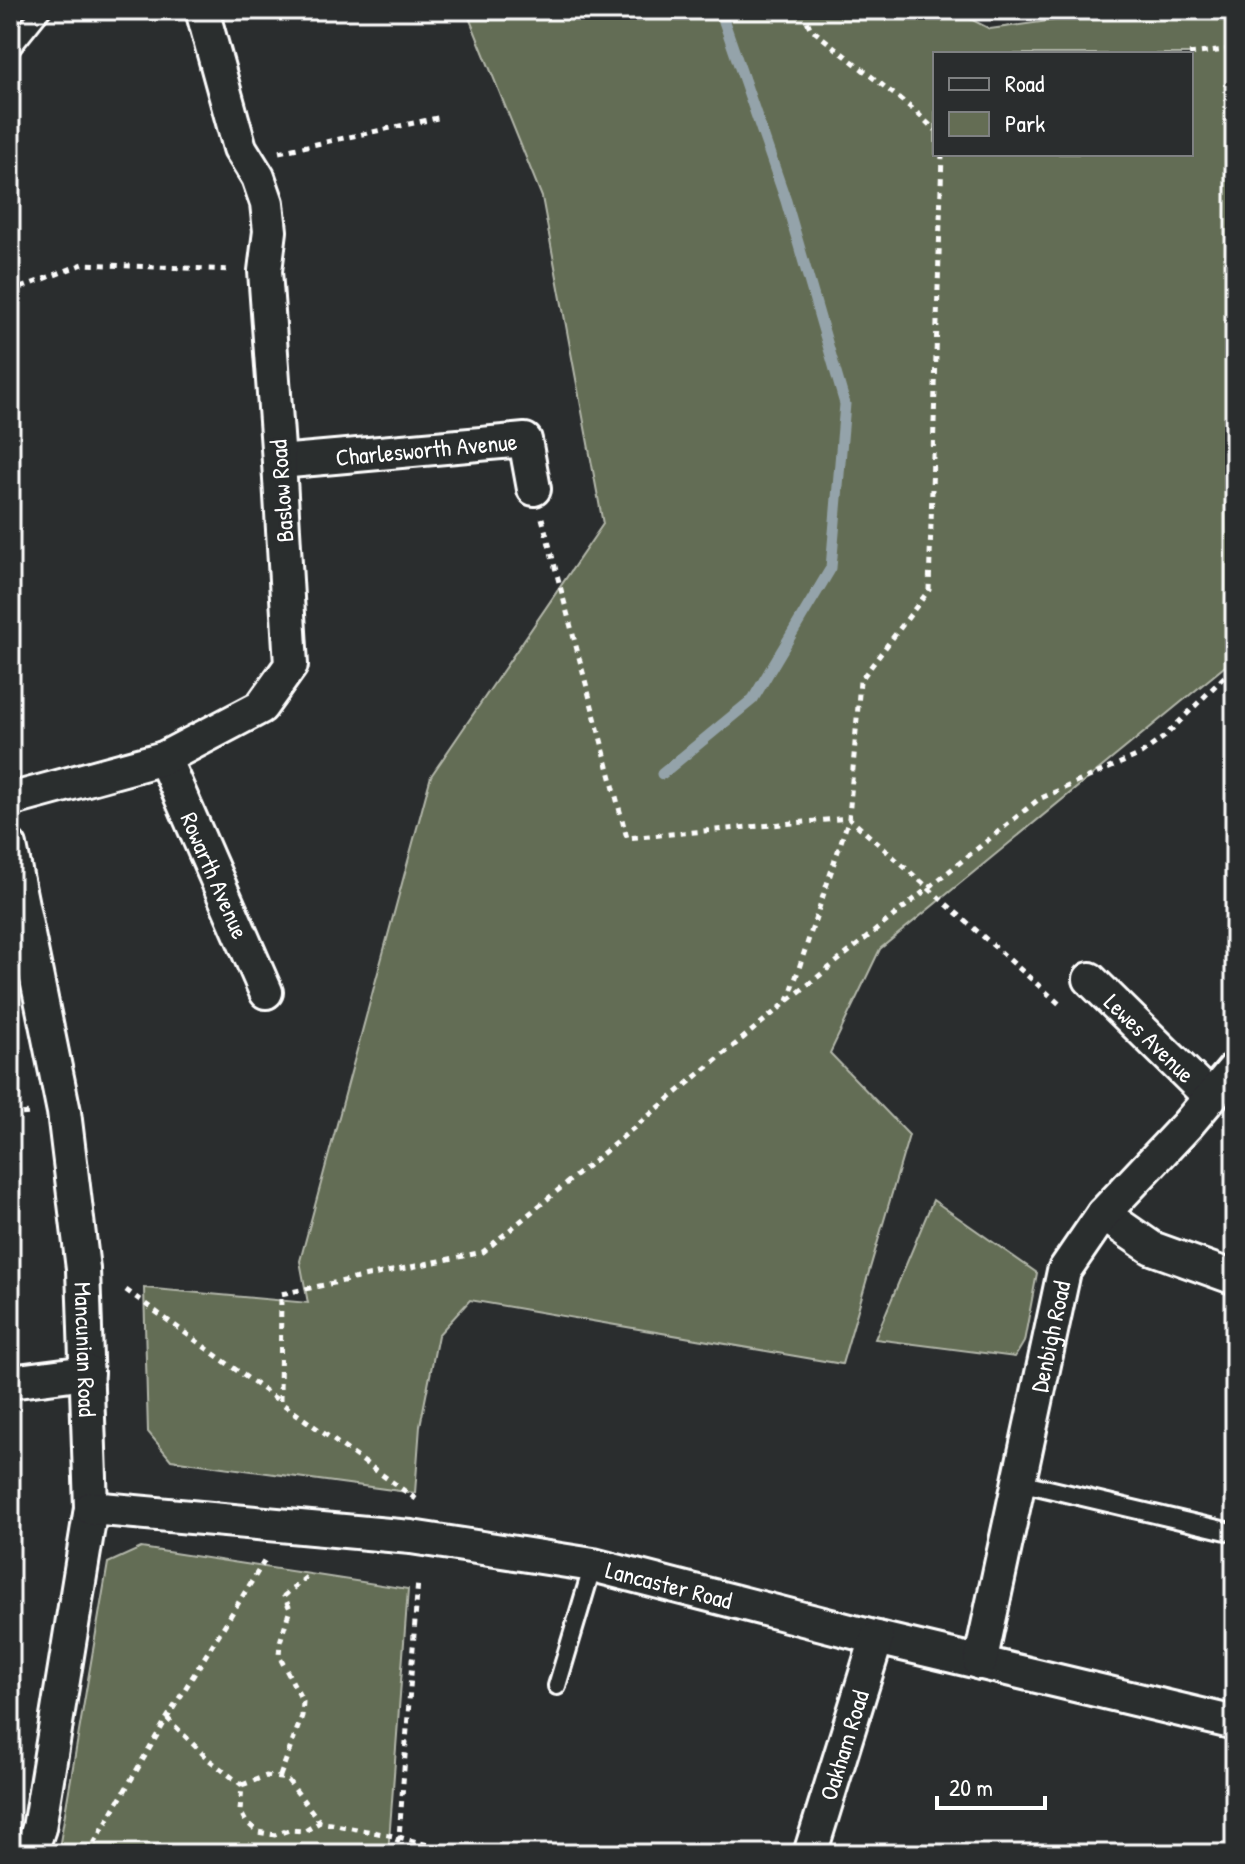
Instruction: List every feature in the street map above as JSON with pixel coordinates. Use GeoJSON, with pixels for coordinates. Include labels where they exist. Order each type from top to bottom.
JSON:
{"type":"FeatureCollection","features":[{"type":"Feature","properties":{"kind":"street","name":"Baslow Road"},"geometry":{"type":"LineString","coordinates":[[10,800],[164,758],[261,707],[291,665],[265,271],[270,231],[267,203],[258,177],[240,148],[202,10]]}},
{"type":"Feature","properties":{"kind":"street","name":"Charlesworth Avenue"},"geometry":{"type":"LineString","coordinates":[[279,462],[525,440],[534,489]]}},
{"type":"Feature","properties":{"kind":"street","name":"Rowarth Avenue"},"geometry":{"type":"LineString","coordinates":[[164,758],[266,992]]}},
{"type":"Feature","properties":{"kind":"street","name":"Mancunian Road"},"geometry":{"type":"LineString","coordinates":[[10,846],[20,947],[64,1112],[83,1269],[91,1508],[39,1828],[30,1854]]}},
{"type":"Feature","properties":{"kind":"street","name":"Lewes Avenue"},"geometry":{"type":"LineString","coordinates":[[1090,979],[1210,1097]]}},
{"type":"Feature","properties":{"kind":"street","name":"Denbigh Road"},"geometry":{"type":"LineString","coordinates":[[980,1663],[1064,1271],[1103,1214],[1235,1068]]}},
{"type":"Feature","properties":{"kind":"street"},"geometry":{"type":"LineString","coordinates":[[1103,1214],[1152,1248],[1235,1278]]}},
{"type":"Feature","properties":{"kind":"street"},"geometry":{"type":"LineString","coordinates":[[10,1382],[87,1372]]}},
{"type":"Feature","properties":{"kind":"street","name":"Lancaster Road"},"geometry":{"type":"LineString","coordinates":[[91,1508],[411,1537],[593,1565],[877,1638],[1235,1723]]}},
{"type":"Feature","properties":{"kind":"street","name":"Oakham Road"},"geometry":{"type":"LineString","coordinates":[[810,1854],[877,1638]]}},
{"type":"Feature","properties":{"kind":"lane"},"geometry":{"type":"LineString","coordinates":[[10,50],[42,10]]}},
{"type":"Feature","properties":{"kind":"lane"},"geometry":{"type":"LineString","coordinates":[[1019,1482],[1235,1533]]}},
{"type":"Feature","properties":{"kind":"lane"},"geometry":{"type":"LineString","coordinates":[[557,1686],[593,1565]]}},
{"type":"Feature","properties":{"kind":"path"},"geometry":{"type":"LineString","coordinates":[[803,10],[810,28],[933,128]]}},
{"type":"Feature","properties":{"kind":"path"},"geometry":{"type":"LineString","coordinates":[[1193,54],[1235,49]]}},
{"type":"Feature","properties":{"kind":"path"},"geometry":{"type":"LineString","coordinates":[[247,159],[442,117]]}},
{"type":"Feature","properties":{"kind":"path"},"geometry":{"type":"LineString","coordinates":[[788,1001],[849,818],[860,681],[929,590],[942,156]]}},
{"type":"Feature","properties":{"kind":"path"},"geometry":{"type":"LineString","coordinates":[[10,292],[83,264],[265,271]]}},
{"type":"Feature","properties":{"kind":"path"},"geometry":{"type":"LineString","coordinates":[[534,489],[627,838],[849,818],[1063,1007]]}},
{"type":"Feature","properties":{"kind":"path"},"geometry":{"type":"LineString","coordinates":[[280,1402],[281,1294],[483,1252],[1039,799],[1141,754],[1164,737],[1224,677],[1235,670]]}},
{"type":"Feature","properties":{"kind":"path"},"geometry":{"type":"LineString","coordinates":[[126,1290],[416,1499]]}},
{"type":"Feature","properties":{"kind":"path"},"geometry":{"type":"LineString","coordinates":[[88,1854],[167,1718],[265,1560]]}},
{"type":"Feature","properties":{"kind":"path"},"geometry":{"type":"LineString","coordinates":[[280,1776],[302,1716],[303,1702],[279,1656],[290,1609],[284,1596],[310,1574]]}},
{"type":"Feature","properties":{"kind":"path"},"geometry":{"type":"LineString","coordinates":[[393,1854],[399,1837],[418,1580]]}},
{"type":"Feature","properties":{"kind":"path"},"geometry":{"type":"LineString","coordinates":[[167,1718],[208,1759],[242,1785]]}},
{"type":"Feature","properties":{"kind":"path"},"geometry":{"type":"LineString","coordinates":[[242,1785],[256,1778],[280,1776],[287,1779],[320,1822]]}},
{"type":"Feature","properties":{"kind":"path"},"geometry":{"type":"LineString","coordinates":[[242,1785],[240,1811],[246,1822],[258,1832],[275,1835],[289,1830],[305,1831],[320,1822],[399,1837],[461,1854]]}},
{"type":"Feature","properties":{"kind":"green space"},"geometry":{"type":"Polygon","coordinates":[[[466,10],[953,10],[990,29],[1127,10],[1235,10],[1235,658],[880,949],[830,1053],[909,1135],[842,1364],[470,1300],[438,1335],[420,1426],[415,1493],[171,1460],[148,1432],[144,1288],[308,1303],[300,1261],[431,776],[603,524],[542,197],[466,10]]]}},
{"type":"Feature","properties":{"kind":"green space"},"geometry":{"type":"Polygon","coordinates":[[[933,1200],[1037,1273],[1024,1342],[1015,1357],[875,1339],[933,1200]]]}},
{"type":"Feature","properties":{"kind":"green space"},"geometry":{"type":"Polygon","coordinates":[[[141,1548],[408,1589],[388,1854],[58,1854],[108,1563],[141,1548]]]}},
{"type":"Feature","properties":{"kind":"waterway"},"geometry":{"type":"LineString","coordinates":[[662,774],[753,699],[831,568],[845,404],[786,201],[720,10]]}}]}
